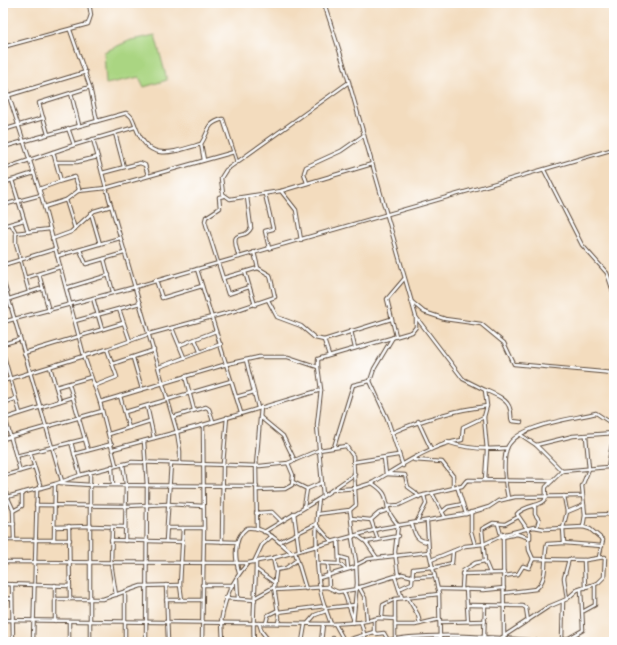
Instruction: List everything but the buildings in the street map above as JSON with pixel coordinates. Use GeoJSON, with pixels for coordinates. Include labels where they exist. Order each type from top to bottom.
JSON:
{"type":"FeatureCollection","features":[{"type":"Feature","properties":{"kind":"street"},"geometry":{"type":"LineString","coordinates":[[3,47],[88,24],[91,15],[88,3]]}},
{"type":"Feature","properties":{"kind":"street"},"geometry":{"type":"LineString","coordinates":[[324,3],[349,82],[416,317],[463,379],[508,403],[511,410],[512,421],[521,422]]}},
{"type":"Feature","properties":{"kind":"street"},"geometry":{"type":"LineString","coordinates":[[70,29],[86,72],[97,121]]}},
{"type":"Feature","properties":{"kind":"street"},"geometry":{"type":"LineString","coordinates":[[3,97],[86,72]]}},
{"type":"Feature","properties":{"kind":"street"},"geometry":{"type":"LineString","coordinates":[[3,78],[41,195],[84,356],[100,402],[112,444],[116,465]]}},
{"type":"Feature","properties":{"kind":"street"},"geometry":{"type":"LineString","coordinates":[[224,196],[222,175],[226,170],[349,82]]}},
{"type":"Feature","properties":{"kind":"street"},"geometry":{"type":"LineString","coordinates":[[39,103],[90,87]]}},
{"type":"Feature","properties":{"kind":"street"},"geometry":{"type":"LineString","coordinates":[[71,92],[79,125]]}},
{"type":"Feature","properties":{"kind":"street"},"geometry":{"type":"LineString","coordinates":[[3,130],[43,118],[39,103]]}},
{"type":"Feature","properties":{"kind":"street"},"geometry":{"type":"LineString","coordinates":[[39,103],[48,134]]}},
{"type":"Feature","properties":{"kind":"street"},"geometry":{"type":"LineString","coordinates":[[3,147],[126,113],[131,116],[145,146],[160,152],[178,150],[201,144]]}},
{"type":"Feature","properties":{"kind":"street"},"geometry":{"type":"LineString","coordinates":[[204,160],[201,144],[209,126],[214,122],[223,119],[237,162]]}},
{"type":"Feature","properties":{"kind":"street"},"geometry":{"type":"LineString","coordinates":[[3,169],[74,145],[135,127]]}},
{"type":"Feature","properties":{"kind":"street"},"geometry":{"type":"LineString","coordinates":[[68,128],[74,145]]}},
{"type":"Feature","properties":{"kind":"street"},"geometry":{"type":"LineString","coordinates":[[115,133],[124,168]]}},
{"type":"Feature","properties":{"kind":"street"},"geometry":{"type":"LineString","coordinates":[[307,183],[304,173],[306,167],[340,151],[364,135]]}},
{"type":"Feature","properties":{"kind":"street"},"geometry":{"type":"LineString","coordinates":[[93,139],[111,206],[117,221],[124,253],[173,417],[180,451],[180,463]]}},
{"type":"Feature","properties":{"kind":"street"},"geometry":{"type":"LineString","coordinates":[[3,322],[135,287],[254,252],[301,240],[614,149]]}},
{"type":"Feature","properties":{"kind":"street"},"geometry":{"type":"LineString","coordinates":[[53,152],[61,181]]}},
{"type":"Feature","properties":{"kind":"street"},"geometry":{"type":"LineString","coordinates":[[44,207],[66,200],[78,191],[106,188],[234,152]]}},
{"type":"Feature","properties":{"kind":"street"},"geometry":{"type":"LineString","coordinates":[[56,162],[77,162],[98,157]]}},
{"type":"Feature","properties":{"kind":"street"},"geometry":{"type":"LineString","coordinates":[[102,173],[141,163],[146,166],[148,175]]}},
{"type":"Feature","properties":{"kind":"street"},"geometry":{"type":"LineString","coordinates":[[249,287],[228,294],[206,219],[208,214],[220,208],[219,197],[246,197],[281,191],[372,164]]}},
{"type":"Feature","properties":{"kind":"street"},"geometry":{"type":"LineString","coordinates":[[544,170],[582,245],[607,273],[614,294],[613,424]]}},
{"type":"Feature","properties":{"kind":"street"},"geometry":{"type":"LineString","coordinates":[[3,183],[34,173]]}},
{"type":"Feature","properties":{"kind":"street"},"geometry":{"type":"LineString","coordinates":[[39,189],[75,177],[79,188],[78,191]]}},
{"type":"Feature","properties":{"kind":"street"},"geometry":{"type":"LineString","coordinates":[[12,180],[28,232]]}},
{"type":"Feature","properties":{"kind":"street"},"geometry":{"type":"LineString","coordinates":[[281,191],[296,210],[301,240]]}},
{"type":"Feature","properties":{"kind":"street"},"geometry":{"type":"LineString","coordinates":[[265,194],[273,229],[265,231],[269,248]]}},
{"type":"Feature","properties":{"kind":"street"},"geometry":{"type":"LineString","coordinates":[[3,206],[41,195]]}},
{"type":"Feature","properties":{"kind":"street"},"geometry":{"type":"LineString","coordinates":[[239,257],[234,242],[235,238],[249,232],[252,228],[246,197]]}},
{"type":"Feature","properties":{"kind":"street"},"geometry":{"type":"LineString","coordinates":[[66,200],[75,229]]}},
{"type":"Feature","properties":{"kind":"street"},"geometry":{"type":"LineString","coordinates":[[52,239],[75,229],[91,213],[98,209],[111,206]]}},
{"type":"Feature","properties":{"kind":"street"},"geometry":{"type":"LineString","coordinates":[[91,213],[100,244]]}},
{"type":"Feature","properties":{"kind":"street"},"geometry":{"type":"LineString","coordinates":[[3,226],[24,220]]}},
{"type":"Feature","properties":{"kind":"street"},"geometry":{"type":"LineString","coordinates":[[11,224],[16,233],[20,260],[29,292]]}},
{"type":"Feature","properties":{"kind":"street"},"geometry":{"type":"LineString","coordinates":[[16,233],[50,229]]}},
{"type":"Feature","properties":{"kind":"street"},"geometry":{"type":"LineString","coordinates":[[57,256],[120,238]]}},
{"type":"Feature","properties":{"kind":"street"},"geometry":{"type":"LineString","coordinates":[[3,265],[55,249]]}},
{"type":"Feature","properties":{"kind":"street"},"geometry":{"type":"LineString","coordinates":[[80,250],[84,264],[124,253]]}},
{"type":"Feature","properties":{"kind":"street"},"geometry":{"type":"LineString","coordinates":[[3,381],[107,349],[149,334],[255,305],[276,296],[270,275],[258,268],[254,252]]}},
{"type":"Feature","properties":{"kind":"street"},"geometry":{"type":"LineString","coordinates":[[104,259],[114,292]]}},
{"type":"Feature","properties":{"kind":"street"},"geometry":{"type":"LineString","coordinates":[[25,278],[60,267]]}},
{"type":"Feature","properties":{"kind":"street"},"geometry":{"type":"LineString","coordinates":[[223,278],[258,268]]}},
{"type":"Feature","properties":{"kind":"street"},"geometry":{"type":"LineString","coordinates":[[197,269],[241,413]]}},
{"type":"Feature","properties":{"kind":"street"},"geometry":{"type":"LineString","coordinates":[[245,272],[255,305]]}},
{"type":"Feature","properties":{"kind":"street"},"geometry":{"type":"LineString","coordinates":[[39,274],[49,310]]}},
{"type":"Feature","properties":{"kind":"street"},"geometry":{"type":"LineString","coordinates":[[66,288],[108,275]]}},
{"type":"Feature","properties":{"kind":"street"},"geometry":{"type":"LineString","coordinates":[[403,466],[398,455],[387,418],[370,381],[374,369],[395,336],[386,298],[405,279]]}},
{"type":"Feature","properties":{"kind":"street"},"geometry":{"type":"LineString","coordinates":[[3,280],[62,481]]}},
{"type":"Feature","properties":{"kind":"street"},"geometry":{"type":"LineString","coordinates":[[156,280],[162,298],[202,286]]}},
{"type":"Feature","properties":{"kind":"street"},"geometry":{"type":"LineString","coordinates":[[3,301],[43,288]]}},
{"type":"Feature","properties":{"kind":"street"},"geometry":{"type":"LineString","coordinates":[[93,298],[102,329]]}},
{"type":"Feature","properties":{"kind":"street"},"geometry":{"type":"LineString","coordinates":[[268,300],[277,317],[301,326],[315,338],[324,340],[391,319]]}},
{"type":"Feature","properties":{"kind":"street"},"geometry":{"type":"LineString","coordinates":[[411,301],[424,312],[445,319],[481,324],[504,343],[514,364],[613,373]]}},
{"type":"Feature","properties":{"kind":"street"},"geometry":{"type":"LineString","coordinates":[[75,321],[140,303]]}},
{"type":"Feature","properties":{"kind":"street"},"geometry":{"type":"LineString","coordinates":[[119,310],[130,341]]}},
{"type":"Feature","properties":{"kind":"street"},"geometry":{"type":"LineString","coordinates":[[323,496],[317,426],[321,390],[318,359],[415,330],[416,317]]}},
{"type":"Feature","properties":{"kind":"street"},"geometry":{"type":"LineString","coordinates":[[24,353],[123,323]]}},
{"type":"Feature","properties":{"kind":"street"},"geometry":{"type":"LineString","coordinates":[[172,328],[180,344],[184,357]]}},
{"type":"Feature","properties":{"kind":"street"},"geometry":{"type":"LineString","coordinates":[[180,344],[216,331]]}},
{"type":"Feature","properties":{"kind":"street"},"geometry":{"type":"LineString","coordinates":[[351,331],[355,348]]}},
{"type":"Feature","properties":{"kind":"street"},"geometry":{"type":"LineString","coordinates":[[3,344],[20,339]]}},
{"type":"Feature","properties":{"kind":"street"},"geometry":{"type":"LineString","coordinates":[[196,339],[200,351]]}},
{"type":"Feature","properties":{"kind":"street"},"geometry":{"type":"LineString","coordinates":[[324,340],[329,355]]}},
{"type":"Feature","properties":{"kind":"street"},"geometry":{"type":"LineString","coordinates":[[159,367],[221,344]]}},
{"type":"Feature","properties":{"kind":"street"},"geometry":{"type":"LineString","coordinates":[[94,386],[116,378],[107,349]]}},
{"type":"Feature","properties":{"kind":"street"},"geometry":{"type":"LineString","coordinates":[[112,364],[154,350]]}},
{"type":"Feature","properties":{"kind":"street"},"geometry":{"type":"LineString","coordinates":[[3,353],[20,413]]}},
{"type":"Feature","properties":{"kind":"street"},"geometry":{"type":"LineString","coordinates":[[100,402],[184,376],[259,357],[288,357],[318,367]]}},
{"type":"Feature","properties":{"kind":"street"},"geometry":{"type":"LineString","coordinates":[[132,358],[142,389]]}},
{"type":"Feature","properties":{"kind":"street"},"geometry":{"type":"LineString","coordinates":[[246,360],[254,392],[260,408],[256,466],[257,528]]}},
{"type":"Feature","properties":{"kind":"street"},"geometry":{"type":"LineString","coordinates":[[50,367],[60,401]]}},
{"type":"Feature","properties":{"kind":"street"},"geometry":{"type":"LineString","coordinates":[[184,376],[194,410]]}},
{"type":"Feature","properties":{"kind":"street"},"geometry":{"type":"LineString","coordinates":[[56,387],[91,377]]}},
{"type":"Feature","properties":{"kind":"street"},"geometry":{"type":"LineString","coordinates":[[125,412],[231,381]]}},
{"type":"Feature","properties":{"kind":"street"},"geometry":{"type":"LineString","coordinates":[[334,447],[353,385],[370,381]]}},
{"type":"Feature","properties":{"kind":"street"},"geometry":{"type":"LineString","coordinates":[[69,384],[88,450]]}},
{"type":"Feature","properties":{"kind":"street"},"geometry":{"type":"LineString","coordinates":[[113,450],[321,390]]}},
{"type":"Feature","properties":{"kind":"street"},"geometry":{"type":"LineString","coordinates":[[485,390],[487,406],[484,417],[486,450],[485,480]]}},
{"type":"Feature","properties":{"kind":"street"},"geometry":{"type":"LineString","coordinates":[[236,397],[254,392]]}},
{"type":"Feature","properties":{"kind":"street"},"geometry":{"type":"LineString","coordinates":[[120,396],[129,428]]}},
{"type":"Feature","properties":{"kind":"street"},"geometry":{"type":"LineString","coordinates":[[6,418],[73,397]]}},
{"type":"Feature","properties":{"kind":"street"},"geometry":{"type":"LineString","coordinates":[[3,403],[16,399]]}},
{"type":"Feature","properties":{"kind":"street"},"geometry":{"type":"LineString","coordinates":[[147,406],[154,438]]}},
{"type":"Feature","properties":{"kind":"street"},"geometry":{"type":"LineString","coordinates":[[391,433],[418,421],[424,422],[431,418],[452,414],[462,409],[487,406]]}},
{"type":"Feature","properties":{"kind":"street"},"geometry":{"type":"LineString","coordinates":[[173,417],[208,407],[213,421]]}},
{"type":"Feature","properties":{"kind":"street"},"geometry":{"type":"LineString","coordinates":[[3,410],[20,471]]}},
{"type":"Feature","properties":{"kind":"street"},"geometry":{"type":"LineString","coordinates":[[3,439],[102,411]]}},
{"type":"Feature","properties":{"kind":"street"},"geometry":{"type":"LineString","coordinates":[[508,498],[505,480],[507,448],[520,434],[538,426],[596,413],[613,424]]}},
{"type":"Feature","properties":{"kind":"street"},"geometry":{"type":"LineString","coordinates":[[222,542],[224,487],[223,464],[227,417]]}},
{"type":"Feature","properties":{"kind":"street"},"geometry":{"type":"LineString","coordinates":[[260,417],[282,436],[295,461]]}},
{"type":"Feature","properties":{"kind":"street"},"geometry":{"type":"LineString","coordinates":[[332,490],[356,488],[372,483],[431,449],[447,442],[462,440],[463,427],[484,417]]}},
{"type":"Feature","properties":{"kind":"street"},"geometry":{"type":"LineString","coordinates":[[109,434],[150,421]]}},
{"type":"Feature","properties":{"kind":"street"},"geometry":{"type":"LineString","coordinates":[[418,421],[431,449]]}},
{"type":"Feature","properties":{"kind":"street"},"geometry":{"type":"LineString","coordinates":[[202,642],[204,541],[203,425]]}},
{"type":"Feature","properties":{"kind":"street"},"geometry":{"type":"LineString","coordinates":[[534,559],[529,550],[528,538],[530,537],[526,528],[516,514],[522,508],[544,502],[546,497],[546,488],[562,471],[606,468],[610,460],[614,433],[563,438],[536,444]]}},
{"type":"Feature","properties":{"kind":"street"},"geometry":{"type":"LineString","coordinates":[[520,434],[536,444],[562,471]]}},
{"type":"Feature","properties":{"kind":"street"},"geometry":{"type":"LineString","coordinates":[[583,527],[585,515],[582,496],[583,484],[589,469],[586,436]]}},
{"type":"Feature","properties":{"kind":"street"},"geometry":{"type":"LineString","coordinates":[[16,456],[51,446],[85,439]]}},
{"type":"Feature","properties":{"kind":"street"},"geometry":{"type":"LineString","coordinates":[[144,441],[147,462],[146,642]]}},
{"type":"Feature","properties":{"kind":"street"},"geometry":{"type":"LineString","coordinates":[[71,442],[80,475]]}},
{"type":"Feature","properties":{"kind":"street"},"geometry":{"type":"LineString","coordinates":[[447,442],[459,446],[486,450],[507,448]]}},
{"type":"Feature","properties":{"kind":"street"},"geometry":{"type":"LineString","coordinates":[[74,454],[112,444]]}},
{"type":"Feature","properties":{"kind":"street"},"geometry":{"type":"LineString","coordinates":[[3,498],[116,465],[147,462],[256,466],[288,463],[319,450],[342,445],[349,448],[354,462],[356,505],[350,510],[317,514]]}},
{"type":"Feature","properties":{"kind":"street"},"geometry":{"type":"LineString","coordinates":[[30,452],[41,488]]}},
{"type":"Feature","properties":{"kind":"street"},"geometry":{"type":"LineString","coordinates":[[354,462],[398,455]]}},
{"type":"Feature","properties":{"kind":"street"},"geometry":{"type":"LineString","coordinates":[[384,458],[386,474]]}},
{"type":"Feature","properties":{"kind":"street"},"geometry":{"type":"LineString","coordinates":[[414,460],[442,462],[453,476],[453,487]]}},
{"type":"Feature","properties":{"kind":"street"},"geometry":{"type":"LineString","coordinates":[[166,541],[171,463]]}},
{"type":"Feature","properties":{"kind":"street"},"geometry":{"type":"LineString","coordinates":[[288,463],[293,475],[293,482]]}},
{"type":"Feature","properties":{"kind":"street"},"geometry":{"type":"LineString","coordinates":[[123,464],[126,484],[125,541]]}},
{"type":"Feature","properties":{"kind":"street"},"geometry":{"type":"LineString","coordinates":[[112,466],[113,484]]}},
{"type":"Feature","properties":{"kind":"street"},"geometry":{"type":"LineString","coordinates":[[3,476],[34,467]]}},
{"type":"Feature","properties":{"kind":"street"},"geometry":{"type":"LineString","coordinates":[[90,472],[90,642]]}},
{"type":"Feature","properties":{"kind":"street"},"geometry":{"type":"LineString","coordinates":[[264,532],[319,499],[355,474]]}},
{"type":"Feature","properties":{"kind":"street"},"geometry":{"type":"LineString","coordinates":[[386,474],[405,475],[408,486],[418,497]]}},
{"type":"Feature","properties":{"kind":"street"},"geometry":{"type":"LineString","coordinates":[[351,518],[371,520],[388,508],[424,495],[464,485],[466,481],[470,480],[552,481]]}},
{"type":"Feature","properties":{"kind":"street"},"geometry":{"type":"LineString","coordinates":[[293,482],[307,489],[321,484]]}},
{"type":"Feature","properties":{"kind":"street"},"geometry":{"type":"LineString","coordinates":[[56,483],[90,485],[204,485],[224,487],[285,488],[293,482]]}},
{"type":"Feature","properties":{"kind":"street"},"geometry":{"type":"LineString","coordinates":[[3,483],[13,511],[14,540]]}},
{"type":"Feature","properties":{"kind":"street"},"geometry":{"type":"LineString","coordinates":[[54,540],[56,483]]}},
{"type":"Feature","properties":{"kind":"street"},"geometry":{"type":"LineString","coordinates":[[372,483],[382,490],[388,508],[398,525],[395,557],[399,589],[402,598]]}},
{"type":"Feature","properties":{"kind":"street"},"geometry":{"type":"LineString","coordinates":[[457,486],[466,514]]}},
{"type":"Feature","properties":{"kind":"street"},"geometry":{"type":"LineString","coordinates":[[33,642],[37,489]]}},
{"type":"Feature","properties":{"kind":"street"},"geometry":{"type":"LineString","coordinates":[[304,507],[307,489]]}},
{"type":"Feature","properties":{"kind":"street"},"geometry":{"type":"LineString","coordinates":[[13,511],[22,506],[22,493]]}},
{"type":"Feature","properties":{"kind":"street"},"geometry":{"type":"LineString","coordinates":[[432,493],[445,517]]}},
{"type":"Feature","properties":{"kind":"street"},"geometry":{"type":"LineString","coordinates":[[416,523],[426,504],[424,495]]}},
{"type":"Feature","properties":{"kind":"street"},"geometry":{"type":"LineString","coordinates":[[3,562],[111,564],[248,563],[358,536],[374,530],[466,514],[489,507],[508,498],[522,496],[582,496]]}},
{"type":"Feature","properties":{"kind":"street"},"geometry":{"type":"LineString","coordinates":[[564,496],[567,512],[564,528],[564,543]]}},
{"type":"Feature","properties":{"kind":"street"},"geometry":{"type":"LineString","coordinates":[[319,499],[316,524],[319,578],[320,588],[331,624]]}},
{"type":"Feature","properties":{"kind":"street"},"geometry":{"type":"LineString","coordinates":[[36,505],[147,506],[168,504],[204,506]]}},
{"type":"Feature","properties":{"kind":"street"},"geometry":{"type":"LineString","coordinates":[[442,512],[448,507],[463,504]]}},
{"type":"Feature","properties":{"kind":"street"},"geometry":{"type":"LineString","coordinates":[[535,505],[536,514],[539,520],[537,527]]}},
{"type":"Feature","properties":{"kind":"street"},"geometry":{"type":"LineString","coordinates":[[567,512],[584,505]]}},
{"type":"Feature","properties":{"kind":"street"},"geometry":{"type":"LineString","coordinates":[[350,510],[358,588],[353,623]]}},
{"type":"Feature","properties":{"kind":"street"},"geometry":{"type":"LineString","coordinates":[[256,512],[272,512],[281,521]]}},
{"type":"Feature","properties":{"kind":"street"},"geometry":{"type":"LineString","coordinates":[[471,512],[471,531],[476,545]]}},
{"type":"Feature","properties":{"kind":"street"},"geometry":{"type":"LineString","coordinates":[[294,513],[299,551]]}},
{"type":"Feature","properties":{"kind":"street"},"geometry":{"type":"LineString","coordinates":[[585,515],[614,514]]}},
{"type":"Feature","properties":{"kind":"street"},"geometry":{"type":"LineString","coordinates":[[490,573],[485,561],[482,529],[489,524],[505,524],[518,517]]}},
{"type":"Feature","properties":{"kind":"street"},"geometry":{"type":"LineString","coordinates":[[371,520],[378,540]]}},
{"type":"Feature","properties":{"kind":"street"},"geometry":{"type":"LineString","coordinates":[[427,522],[429,552],[439,594],[441,641]]}},
{"type":"Feature","properties":{"kind":"street"},"geometry":{"type":"LineString","coordinates":[[3,524],[14,524]]}},
{"type":"Feature","properties":{"kind":"street"},"geometry":{"type":"LineString","coordinates":[[279,542],[316,524]]}},
{"type":"Feature","properties":{"kind":"street"},"geometry":{"type":"LineString","coordinates":[[316,524],[332,542]]}},
{"type":"Feature","properties":{"kind":"street"},"geometry":{"type":"LineString","coordinates":[[412,524],[416,537],[420,540],[428,542]]}},
{"type":"Feature","properties":{"kind":"street"},"geometry":{"type":"LineString","coordinates":[[498,524],[502,535],[504,575],[504,636]]}},
{"type":"Feature","properties":{"kind":"street"},"geometry":{"type":"LineString","coordinates":[[502,535],[505,524]]}},
{"type":"Feature","properties":{"kind":"street"},"geometry":{"type":"LineString","coordinates":[[54,526],[125,527]]}},
{"type":"Feature","properties":{"kind":"street"},"geometry":{"type":"LineString","coordinates":[[69,526],[70,599]]}},
{"type":"Feature","properties":{"kind":"street"},"geometry":{"type":"LineString","coordinates":[[112,527],[111,564],[116,595]]}},
{"type":"Feature","properties":{"kind":"street"},"geometry":{"type":"LineString","coordinates":[[431,560],[465,546],[484,544],[502,535],[516,533],[526,528],[537,527],[583,527],[590,529],[603,539],[599,557]]}},
{"type":"Feature","properties":{"kind":"street"},"geometry":{"type":"LineString","coordinates":[[167,528],[204,528]]}},
{"type":"Feature","properties":{"kind":"street"},"geometry":{"type":"LineString","coordinates":[[182,600],[180,585],[184,528]]}},
{"type":"Feature","properties":{"kind":"street"},"geometry":{"type":"LineString","coordinates":[[239,573],[237,564],[237,542],[244,530],[248,528],[257,528],[272,536],[293,553],[297,560],[306,589]]}},
{"type":"Feature","properties":{"kind":"street"},"geometry":{"type":"LineString","coordinates":[[516,533],[528,538]]}},
{"type":"Feature","properties":{"kind":"street"},"geometry":{"type":"LineString","coordinates":[[254,642],[256,598],[255,562],[262,545],[272,536]]}},
{"type":"Feature","properties":{"kind":"street"},"geometry":{"type":"LineString","coordinates":[[358,536],[366,542],[377,558]]}},
{"type":"Feature","properties":{"kind":"street"},"geometry":{"type":"LineString","coordinates":[[366,542],[398,536]]}},
{"type":"Feature","properties":{"kind":"street"},"geometry":{"type":"LineString","coordinates":[[3,540],[70,540]]}},
{"type":"Feature","properties":{"kind":"street"},"geometry":{"type":"LineString","coordinates":[[111,540],[183,542]]}},
{"type":"Feature","properties":{"kind":"street"},"geometry":{"type":"LineString","coordinates":[[204,541],[237,542]]}},
{"type":"Feature","properties":{"kind":"street"},"geometry":{"type":"LineString","coordinates":[[338,541],[340,557],[339,564]]}},
{"type":"Feature","properties":{"kind":"street"},"geometry":{"type":"LineString","coordinates":[[504,593],[533,590],[538,588],[545,570],[547,544],[564,543],[602,546]]}},
{"type":"Feature","properties":{"kind":"street"},"geometry":{"type":"LineString","coordinates":[[399,589],[412,583],[414,568],[433,567],[452,563],[453,551]]}},
{"type":"Feature","properties":{"kind":"street"},"geometry":{"type":"LineString","coordinates":[[319,578],[356,566],[366,560],[429,552]]}},
{"type":"Feature","properties":{"kind":"street"},"geometry":{"type":"LineString","coordinates":[[340,557],[347,559],[348,569]]}},
{"type":"Feature","properties":{"kind":"street"},"geometry":{"type":"LineString","coordinates":[[501,638],[548,607],[567,599],[574,592],[595,584],[605,575],[606,558],[599,557],[584,560],[534,559]]}},
{"type":"Feature","properties":{"kind":"street"},"geometry":{"type":"LineString","coordinates":[[273,558],[276,570],[274,589],[279,618],[278,623]]}},
{"type":"Feature","properties":{"kind":"street"},"geometry":{"type":"LineString","coordinates":[[462,574],[518,574],[523,566],[530,568],[534,559]]}},
{"type":"Feature","properties":{"kind":"street"},"geometry":{"type":"LineString","coordinates":[[567,599],[564,578],[569,559]]}},
{"type":"Feature","properties":{"kind":"street"},"geometry":{"type":"LineString","coordinates":[[276,570],[286,568],[297,560]]}},
{"type":"Feature","properties":{"kind":"street"},"geometry":{"type":"LineString","coordinates":[[584,560],[585,588]]}},
{"type":"Feature","properties":{"kind":"street"},"geometry":{"type":"LineString","coordinates":[[462,589],[463,571],[475,563],[485,561]]}},
{"type":"Feature","properties":{"kind":"street"},"geometry":{"type":"LineString","coordinates":[[238,599],[237,580],[239,573],[248,563]]}},
{"type":"Feature","properties":{"kind":"street"},"geometry":{"type":"LineString","coordinates":[[318,563],[339,564],[348,569]]}},
{"type":"Feature","properties":{"kind":"street"},"geometry":{"type":"LineString","coordinates":[[328,564],[329,587]]}},
{"type":"Feature","properties":{"kind":"street"},"geometry":{"type":"LineString","coordinates":[[256,569],[275,583]]}},
{"type":"Feature","properties":{"kind":"street"},"geometry":{"type":"LineString","coordinates":[[225,598],[256,598],[274,589],[329,587],[338,592],[344,592],[405,574],[414,577],[435,576]]}},
{"type":"Feature","properties":{"kind":"street"},"geometry":{"type":"LineString","coordinates":[[223,642],[222,622],[225,598],[237,580]]}},
{"type":"Feature","properties":{"kind":"street"},"geometry":{"type":"LineString","coordinates":[[3,584],[70,586]]}},
{"type":"Feature","properties":{"kind":"street"},"geometry":{"type":"LineString","coordinates":[[12,584],[13,642]]}},
{"type":"Feature","properties":{"kind":"street"},"geometry":{"type":"LineString","coordinates":[[584,611],[595,605],[595,584]]}},
{"type":"Feature","properties":{"kind":"street"},"geometry":{"type":"LineString","coordinates":[[55,585],[55,621]]}},
{"type":"Feature","properties":{"kind":"street"},"geometry":{"type":"LineString","coordinates":[[166,585],[166,622],[168,642]]}},
{"type":"Feature","properties":{"kind":"street"},"geometry":{"type":"LineString","coordinates":[[55,599],[103,599],[147,586],[180,585]]}},
{"type":"Feature","properties":{"kind":"street"},"geometry":{"type":"LineString","coordinates":[[202,585],[233,585]]}},
{"type":"Feature","properties":{"kind":"street"},"geometry":{"type":"LineString","coordinates":[[358,588],[365,598],[367,621]]}},
{"type":"Feature","properties":{"kind":"street"},"geometry":{"type":"LineString","coordinates":[[438,589],[504,588]]}},
{"type":"Feature","properties":{"kind":"street"},"geometry":{"type":"LineString","coordinates":[[466,589],[468,621]]}},
{"type":"Feature","properties":{"kind":"street"},"geometry":{"type":"LineString","coordinates":[[378,642],[395,639],[441,636],[501,638],[553,642],[562,640],[584,630],[584,611],[581,589]]}},
{"type":"Feature","properties":{"kind":"street"},"geometry":{"type":"LineString","coordinates":[[125,592],[125,642]]}},
{"type":"Feature","properties":{"kind":"street"},"geometry":{"type":"LineString","coordinates":[[344,592],[353,618]]}},
{"type":"Feature","properties":{"kind":"street"},"geometry":{"type":"LineString","coordinates":[[382,618],[383,605],[395,599],[439,594]]}},
{"type":"Feature","properties":{"kind":"street"},"geometry":{"type":"LineString","coordinates":[[3,598],[12,599]]}},
{"type":"Feature","properties":{"kind":"street"},"geometry":{"type":"LineString","coordinates":[[408,598],[418,615],[420,624]]}},
{"type":"Feature","properties":{"kind":"street"},"geometry":{"type":"LineString","coordinates":[[395,599],[395,639]]}},
{"type":"Feature","properties":{"kind":"street"},"geometry":{"type":"LineString","coordinates":[[166,600],[202,600]]}},
{"type":"Feature","properties":{"kind":"street"},"geometry":{"type":"LineString","coordinates":[[562,640],[563,601]]}},
{"type":"Feature","properties":{"kind":"street"},"geometry":{"type":"LineString","coordinates":[[266,623],[268,615],[278,611],[355,605]]}},
{"type":"Feature","properties":{"kind":"street"},"geometry":{"type":"LineString","coordinates":[[467,605],[525,607],[528,621]]}},
{"type":"Feature","properties":{"kind":"street"},"geometry":{"type":"LineString","coordinates":[[484,638],[485,605]]}},
{"type":"Feature","properties":{"kind":"street"},"geometry":{"type":"LineString","coordinates":[[302,642],[306,624],[326,608]]}},
{"type":"Feature","properties":{"kind":"street"},"geometry":{"type":"LineString","coordinates":[[279,618],[282,623]]}},
{"type":"Feature","properties":{"kind":"street"},"geometry":{"type":"LineString","coordinates":[[3,620],[335,624],[353,623],[382,618],[394,618]]}},
{"type":"Feature","properties":{"kind":"street"},"geometry":{"type":"LineString","coordinates":[[374,619],[374,632]]}},
{"type":"Feature","properties":{"kind":"street"},"geometry":{"type":"LineString","coordinates":[[395,625],[420,624],[440,620],[485,621]]}},
{"type":"Feature","properties":{"kind":"street"},"geometry":{"type":"LineString","coordinates":[[69,621],[69,642]]}},
{"type":"Feature","properties":{"kind":"street"},"geometry":{"type":"LineString","coordinates":[[360,622],[366,642]]}},
{"type":"Feature","properties":{"kind":"street"},"geometry":{"type":"LineString","coordinates":[[258,623],[261,631],[270,642]]}},
{"type":"Feature","properties":{"kind":"street"},"geometry":{"type":"LineString","coordinates":[[321,642],[323,624]]}},
{"type":"Feature","properties":{"kind":"street"},"geometry":{"type":"LineString","coordinates":[[335,624],[344,641],[374,632],[376,634],[384,633],[388,641]]}},
{"type":"Feature","properties":{"kind":"green space"},"geometry":{"type":"Polygon","coordinates":[[[155,35],[167,80],[144,87],[139,77],[106,84],[104,52],[131,40],[155,35]]]}}]}
